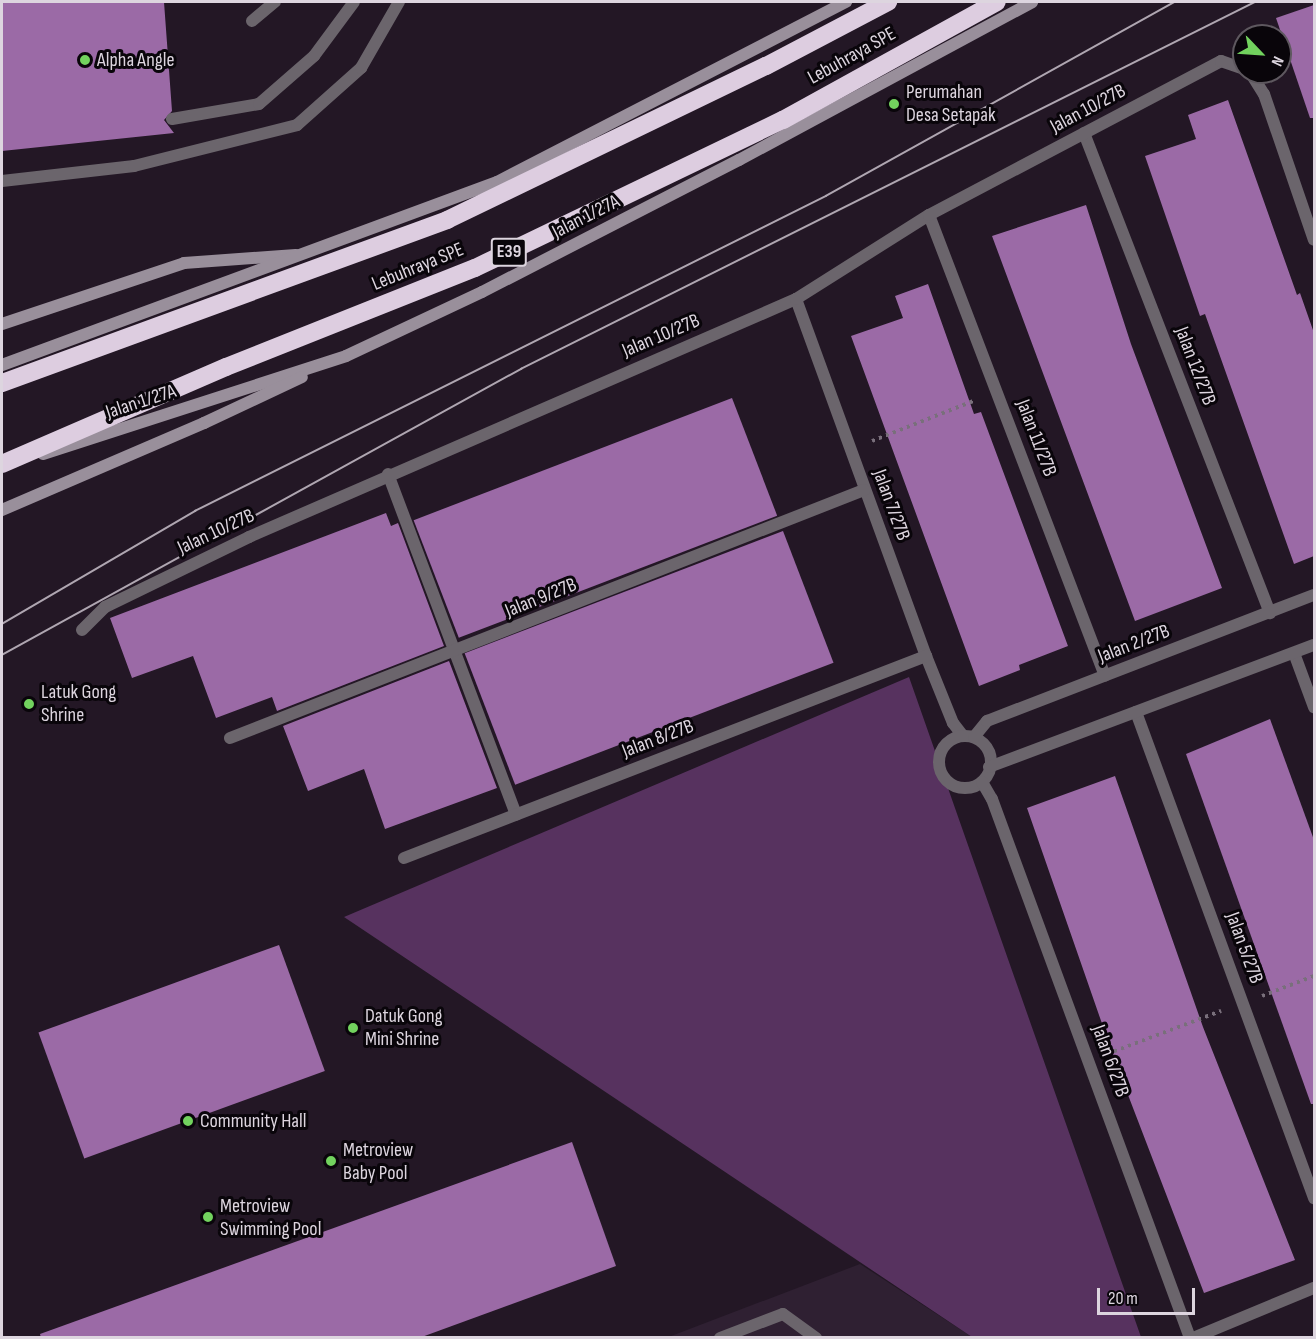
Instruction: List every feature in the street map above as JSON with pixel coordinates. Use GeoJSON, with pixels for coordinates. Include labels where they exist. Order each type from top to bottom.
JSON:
{"type":"FeatureCollection","features":[{"type":"Feature","properties":{"kind":"highway","name":"Lebuhraya SPE"},"geometry":{"type":"LineString","coordinates":[[2,383],[447,220],[766,66],[888,2]]}},
{"type":"Feature","properties":{"kind":"highway","name":"Lebuhraya SPE"},"geometry":{"type":"LineString","coordinates":[[2,466],[226,368],[476,268],[783,120],[997,2]]}},
{"type":"Feature","properties":{"kind":"main road"},"geometry":{"type":"LineString","coordinates":[[2,365],[310,254],[497,182],[846,2]]}},
{"type":"Feature","properties":{"kind":"main road","name":"Jalan 1/27A"},"geometry":{"type":"LineString","coordinates":[[2,466],[346,356],[482,292],[739,160],[1032,2]]}},
{"type":"Feature","properties":{"kind":"main road"},"geometry":{"type":"LineString","coordinates":[[2,324],[184,263],[310,254]]}},
{"type":"Feature","properties":{"kind":"main road"},"geometry":{"type":"LineString","coordinates":[[2,510],[204,423],[346,356]]}},
{"type":"Feature","properties":{"kind":"street"},"geometry":{"type":"LineString","coordinates":[[252,21],[275,2]]}},
{"type":"Feature","properties":{"kind":"street"},"geometry":{"type":"LineString","coordinates":[[172,119],[259,105],[314,56],[354,2]]}},
{"type":"Feature","properties":{"kind":"street"},"geometry":{"type":"LineString","coordinates":[[2,182],[134,166],[297,125],[361,68],[399,2]]}},
{"type":"Feature","properties":{"kind":"street","name":"Jalan 10/27B"},"geometry":{"type":"LineString","coordinates":[[82,630],[105,607],[388,474],[796,299],[929,215],[1221,61],[1232,65]]}},
{"type":"Feature","properties":{"kind":"street"},"geometry":{"type":"LineString","coordinates":[[1258,84],[1264,93],[1314,240]]}},
{"type":"Feature","properties":{"kind":"street","name":"Jalan 12/27B"},"geometry":{"type":"LineString","coordinates":[[1084,133],[1270,613]]}},
{"type":"Feature","properties":{"kind":"street","name":"Jalan 11/27B"},"geometry":{"type":"LineString","coordinates":[[929,215],[1105,676]]}},
{"type":"Feature","properties":{"kind":"street","name":"Jalan 7/27B"},"geometry":{"type":"LineString","coordinates":[[796,299],[926,656],[953,723],[964,737]]}},
{"type":"Feature","properties":{"kind":"street"},"geometry":{"type":"LineString","coordinates":[[388,474],[457,652],[516,814]]}},
{"type":"Feature","properties":{"kind":"street","name":"Jalan 9/27B"},"geometry":{"type":"LineString","coordinates":[[231,738],[457,652],[864,490]]}},
{"type":"Feature","properties":{"kind":"street","name":"Jalan 2/27B"},"geometry":{"type":"LineString","coordinates":[[964,737],[987,721],[1314,596]]}},
{"type":"Feature","properties":{"kind":"street"},"geometry":{"type":"LineString","coordinates":[[989,767],[1314,645]]}},
{"type":"Feature","properties":{"kind":"street"},"geometry":{"type":"LineString","coordinates":[[1294,652],[1314,707]]}},
{"type":"Feature","properties":{"kind":"street","name":"Jalan 8/27B"},"geometry":{"type":"LineString","coordinates":[[404,858],[926,656]]}},
{"type":"Feature","properties":{"kind":"street","name":"Jalan 5/27B"},"geometry":{"type":"LineString","coordinates":[[1136,712],[1314,1198]]}},
{"type":"Feature","properties":{"kind":"street"},"geometry":{"type":"LineString","coordinates":[[962,788],[982,782],[989,767],[990,752],[964,737],[945,746],[940,767],[944,777],[962,788],[992,799]]}},
{"type":"Feature","properties":{"kind":"street","name":"Jalan 6/27B"},"geometry":{"type":"LineString","coordinates":[[982,782],[992,799],[1192,1338]]}},
{"type":"Feature","properties":{"kind":"street"},"geometry":{"type":"LineString","coordinates":[[1192,1338],[1314,1288]]}},
{"type":"Feature","properties":{"kind":"street"},"geometry":{"type":"LineString","coordinates":[[720,1338],[783,1314],[816,1338]]}},
{"type":"Feature","properties":{"kind":"path"},"geometry":{"type":"LineString","coordinates":[[851,449],[997,392]]}},
{"type":"Feature","properties":{"kind":"path"},"geometry":{"type":"LineString","coordinates":[[1089,1061],[1314,976]]}},
{"type":"Feature","properties":{"kind":"shaded area"},"geometry":{"type":"Polygon","coordinates":[[[909,677],[1141,1337],[972,1337],[344,917],[909,677]]]}},
{"type":"Feature","properties":{"kind":"shaded area"},"geometry":{"type":"Polygon","coordinates":[[[860,1264],[972,1337],[666,1338],[860,1264]]]}},
{"type":"Feature","properties":{"kind":"building","name":"Alpha Angle"},"geometry":{"type":"Polygon","coordinates":[[[2,2],[164,2],[172,111],[164,120],[174,133],[2,151],[2,2]]]}},
{"type":"Feature","properties":{"kind":"building"},"geometry":{"type":"Polygon","coordinates":[[[1314,5],[1314,118],[1310,118],[1292,65],[1292,24],[1278,24],[1276,18],[1314,5]]]}},
{"type":"Feature","properties":{"kind":"building"},"geometry":{"type":"Polygon","coordinates":[[[1228,100],[1297,295],[1300,293],[1314,333],[1314,556],[1294,564],[1205,314],[1200,316],[1145,156],[1196,139],[1188,115],[1228,100]]]}},
{"type":"Feature","properties":{"kind":"building"},"geometry":{"type":"Polygon","coordinates":[[[1086,205],[1131,344],[1222,588],[1135,621],[992,236],[1086,205]]]}},
{"type":"Feature","properties":{"kind":"building"},"geometry":{"type":"Polygon","coordinates":[[[928,284],[974,414],[981,412],[1068,646],[1019,665],[1020,670],[979,686],[851,336],[903,318],[895,296],[928,284]]]}},
{"type":"Feature","properties":{"kind":"building"},"geometry":{"type":"Polygon","coordinates":[[[732,398],[777,516],[459,638],[414,520],[732,398]]]}},
{"type":"Feature","properties":{"kind":"building"},"geometry":{"type":"Polygon","coordinates":[[[386,513],[391,526],[398,523],[444,646],[277,711],[272,697],[216,718],[193,656],[132,678],[110,618],[386,513]]]}},
{"type":"Feature","properties":{"kind":"building"},"geometry":{"type":"Polygon","coordinates":[[[783,531],[834,663],[515,785],[465,653],[783,531]]]}},
{"type":"Feature","properties":{"kind":"building"},"geometry":{"type":"Polygon","coordinates":[[[449,661],[497,788],[385,829],[364,769],[308,791],[283,726],[449,661]]]}},
{"type":"Feature","properties":{"kind":"building"},"geometry":{"type":"Polygon","coordinates":[[[1270,719],[1314,840],[1314,1104],[1311,1104],[1186,754],[1270,719]]]}},
{"type":"Feature","properties":{"kind":"building"},"geometry":{"type":"Polygon","coordinates":[[[1115,776],[1203,1027],[1295,1260],[1204,1293],[1115,1061],[1027,808],[1115,776]]]}},
{"type":"Feature","properties":{"kind":"building"},"geometry":{"type":"Polygon","coordinates":[[[279,945],[325,1071],[84,1158],[38,1033],[279,945]]]}},
{"type":"Feature","properties":{"kind":"building"},"geometry":{"type":"Polygon","coordinates":[[[572,1142],[616,1266],[419,1338],[41,1338],[40,1334],[572,1142]]]}},
{"type":"Feature","properties":{"kind":"tram line"},"geometry":{"type":"LineString","coordinates":[[2,624],[195,511],[826,196],[1175,2]]}},
{"type":"Feature","properties":{"kind":"tram line"},"geometry":{"type":"LineString","coordinates":[[2,655],[521,369],[1255,2]]}},
{"type":"Feature","properties":{"kind":"place","name":"Alpha Angle"},"geometry":{"type":"Point","coordinates":[85,60]}},
{"type":"Feature","properties":{"kind":"place","name":"Perumahan Desa Setapak"},"geometry":{"type":"Point","coordinates":[894,104]}},
{"type":"Feature","properties":{"kind":"place","name":"Latuk Gong Shrine"},"geometry":{"type":"Point","coordinates":[29,704]}},
{"type":"Feature","properties":{"kind":"place","name":"Datuk Gong Mini Shrine"},"geometry":{"type":"Point","coordinates":[353,1028]}},
{"type":"Feature","properties":{"kind":"place","name":"Community Hall"},"geometry":{"type":"Point","coordinates":[188,1121]}},
{"type":"Feature","properties":{"kind":"place","name":"Metroview Baby Pool"},"geometry":{"type":"Point","coordinates":[331,1161]}},
{"type":"Feature","properties":{"kind":"place","name":"Metroview Swimming Pool"},"geometry":{"type":"Point","coordinates":[208,1217]}}]}
